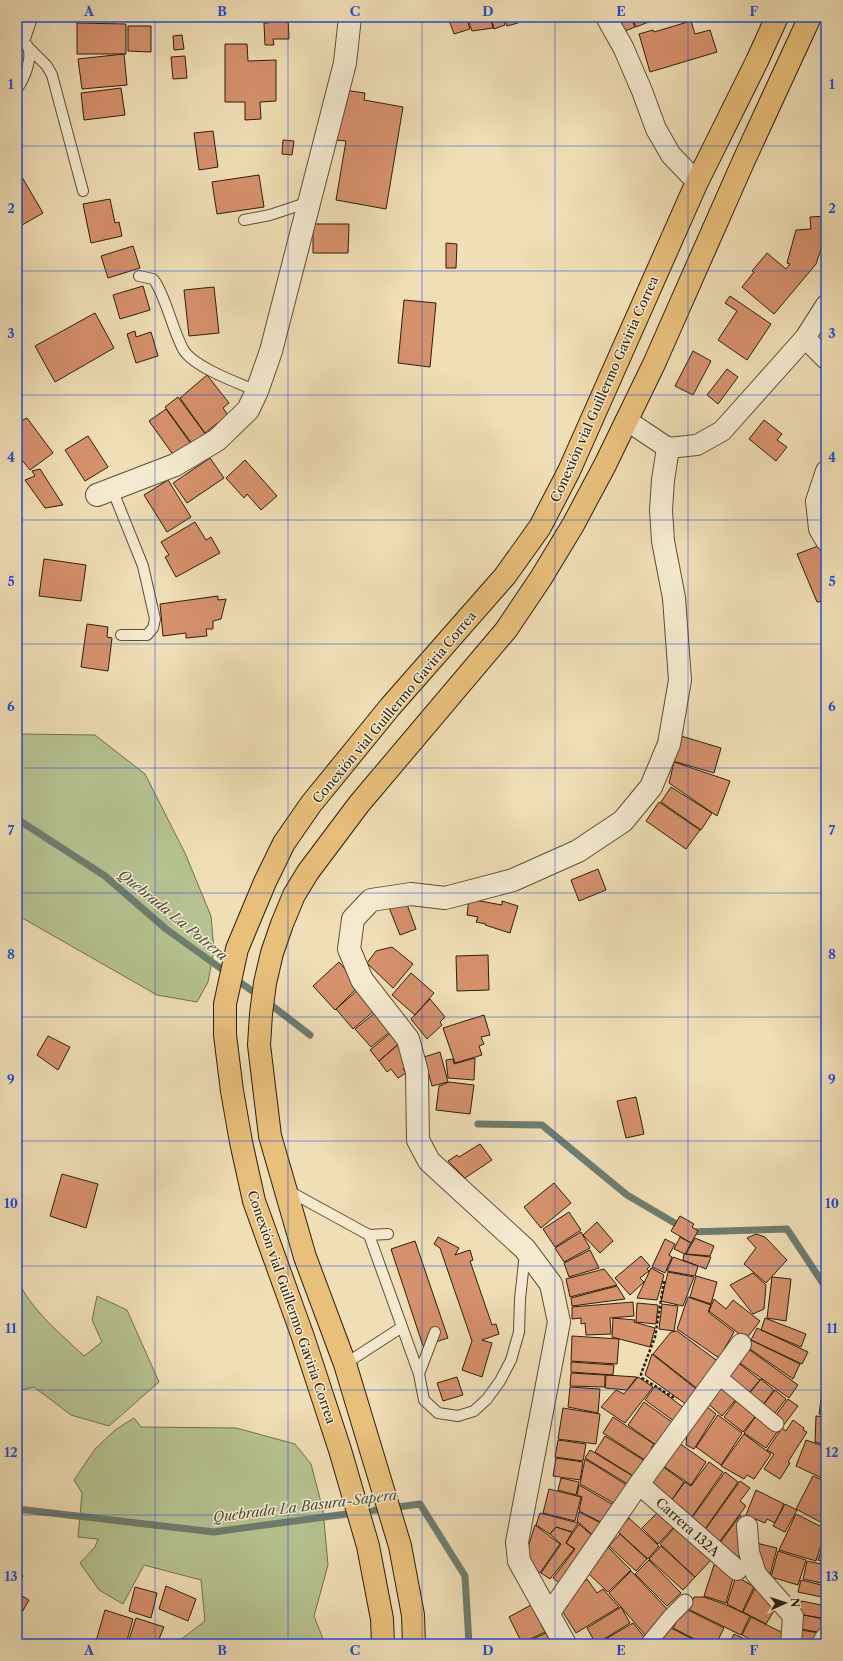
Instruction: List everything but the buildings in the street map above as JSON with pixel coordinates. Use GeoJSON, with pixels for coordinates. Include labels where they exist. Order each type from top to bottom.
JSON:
{"type":"FeatureCollection","features":[{"type":"Feature","properties":{"kind":"highway","name":"Conexión vial Guillermo Gaviria Correa"},"geometry":{"type":"LineString","coordinates":[[383,1644],[382,1619],[368,1546],[340,1450],[303,1337],[254,1201],[233,1099],[225,1035],[225,1004],[237,949],[265,882],[284,843],[311,804],[390,707],[505,576],[540,527],[569,471],[697,182],[777,17]]}},
{"type":"Feature","properties":{"kind":"highway"},"geometry":{"type":"LineString","coordinates":[[414,1644],[413,1615],[400,1546],[345,1364],[305,1257],[270,1136],[259,1045],[260,1014],[265,983],[274,946],[294,895],[308,872],[359,804],[506,630],[541,578],[573,525],[605,465],[654,364],[744,160],[810,17]]}},
{"type":"Feature","properties":{"kind":"street"},"geometry":{"type":"LineString","coordinates":[[105,492],[175,465],[217,440],[248,410],[257,391],[271,351],[345,63],[350,17]]}},
{"type":"Feature","properties":{"kind":"street"},"geometry":{"type":"LineString","coordinates":[[606,17],[622,47],[642,91],[656,129],[671,155],[697,182]]}},
{"type":"Feature","properties":{"kind":"street"},"geometry":{"type":"LineString","coordinates":[[626,420],[668,448],[697,445],[722,431],[805,338],[826,305]]}},
{"type":"Feature","properties":{"kind":"street"},"geometry":{"type":"LineString","coordinates":[[805,338],[826,359]]}},
{"type":"Feature","properties":{"kind":"street"},"geometry":{"type":"LineString","coordinates":[[565,1644],[519,1561],[517,1542],[559,1322],[551,1284],[525,1249],[429,1161],[418,1140],[417,1072],[408,1039],[362,980],[350,949],[353,919],[371,900],[411,894],[445,898],[514,880],[578,851],[623,821],[651,787],[669,744],[680,680],[674,598],[663,541],[661,510],[663,480],[668,448]]}},
{"type":"Feature","properties":{"kind":"street"},"geometry":{"type":"LineString","coordinates":[[826,471],[816,501],[819,529],[826,540]]}},
{"type":"Feature","properties":{"kind":"street"},"geometry":{"type":"LineString","coordinates":[[549,1614],[639,1484],[741,1344]]}},
{"type":"Feature","properties":{"kind":"street"},"geometry":{"type":"LineString","coordinates":[[718,1376],[776,1424]]}},
{"type":"Feature","properties":{"kind":"street","name":"Carrera 132A"},"geometry":{"type":"LineString","coordinates":[[639,1484],[737,1570]]}},
{"type":"Feature","properties":{"kind":"street"},"geometry":{"type":"LineString","coordinates":[[747,1526],[749,1552],[756,1574],[794,1616],[791,1644]]}},
{"type":"Feature","properties":{"kind":"street"},"geometry":{"type":"LineString","coordinates":[[648,1644],[671,1616],[685,1602]]}},
{"type":"Feature","properties":{"kind":"street"},"geometry":{"type":"LineString","coordinates":[[823,1644],[826,1639]]}},
{"type":"Feature","properties":{"kind":"lane"},"geometry":{"type":"LineString","coordinates":[[17,89],[22,82],[28,66],[23,34]]}},
{"type":"Feature","properties":{"kind":"lane"},"geometry":{"type":"LineString","coordinates":[[23,34],[52,75],[83,191]]}},
{"type":"Feature","properties":{"kind":"lane"},"geometry":{"type":"LineString","coordinates":[[244,220],[270,215],[309,202]]}},
{"type":"Feature","properties":{"kind":"lane"},"geometry":{"type":"LineString","coordinates":[[139,276],[152,278],[156,283],[184,350],[197,362],[232,381],[257,391]]}},
{"type":"Feature","properties":{"kind":"lane"},"geometry":{"type":"LineString","coordinates":[[105,492],[143,566],[156,619],[153,628],[147,635],[121,635]]}},
{"type":"Feature","properties":{"kind":"lane"},"geometry":{"type":"LineString","coordinates":[[284,1188],[369,1235],[388,1234]]}},
{"type":"Feature","properties":{"kind":"lane"},"geometry":{"type":"LineString","coordinates":[[369,1235],[419,1374],[424,1400],[438,1413],[458,1416],[474,1411],[487,1399],[500,1381],[511,1360],[519,1332],[520,1299],[525,1249]]}},
{"type":"Feature","properties":{"kind":"lane"},"geometry":{"type":"LineString","coordinates":[[345,1364],[402,1327]]}},
{"type":"Feature","properties":{"kind":"lane"},"geometry":{"type":"LineString","coordinates":[[419,1374],[435,1332]]}},
{"type":"Feature","properties":{"kind":"path"},"geometry":{"type":"LineString","coordinates":[[664,1281],[655,1337],[641,1374],[642,1378],[693,1410]]}},
{"type":"Feature","properties":{"kind":"green space"},"geometry":{"type":"Polygon","coordinates":[[[17,729],[20,734],[95,735],[145,774],[185,853],[211,916],[214,950],[208,982],[197,1002],[157,995],[17,915],[17,729]]]}},
{"type":"Feature","properties":{"kind":"green space"},"geometry":{"type":"Polygon","coordinates":[[[17,1279],[30,1301],[38,1311],[84,1356],[102,1342],[92,1320],[97,1296],[127,1310],[159,1382],[109,1426],[71,1415],[34,1387],[17,1391],[17,1279]]]}},
{"type":"Feature","properties":{"kind":"green space"},"geometry":{"type":"Polygon","coordinates":[[[134,1418],[141,1427],[236,1428],[295,1444],[311,1464],[323,1510],[328,1565],[314,1616],[325,1644],[175,1644],[205,1621],[201,1580],[144,1565],[123,1604],[99,1590],[80,1563],[95,1547],[98,1539],[78,1537],[82,1493],[74,1480],[95,1449],[115,1430],[134,1418]]]}},
{"type":"Feature","properties":{"kind":"waterway","name":"Quebrada La Potrera"},"geometry":{"type":"LineString","coordinates":[[17,819],[105,876],[166,929],[262,998],[310,1035]]}},
{"type":"Feature","properties":{"kind":"waterway"},"geometry":{"type":"LineString","coordinates":[[478,1124],[542,1125],[627,1195],[690,1232],[787,1229],[826,1288]]}},
{"type":"Feature","properties":{"kind":"waterway","name":"Quebrada La Basura-Sapera"},"geometry":{"type":"LineString","coordinates":[[17,1509],[214,1532],[420,1504],[465,1576],[469,1644]]}}]}
